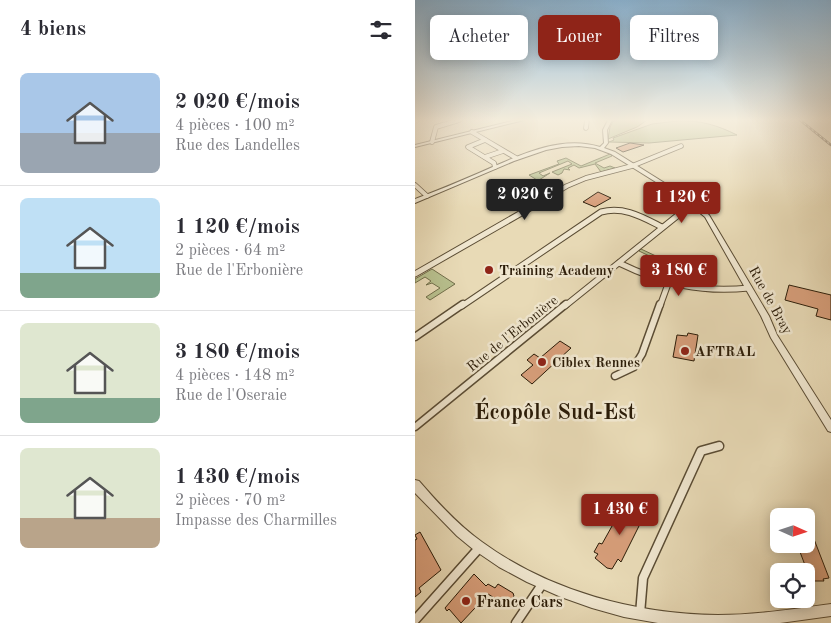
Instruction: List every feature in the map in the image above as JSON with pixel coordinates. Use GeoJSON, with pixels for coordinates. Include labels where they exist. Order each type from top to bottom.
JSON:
{"type":"FeatureCollection","features":[{"type":"Feature","properties":{"kind":"street"},"geometry":{"type":"LineString","coordinates":[[472,149],[494,163],[495,167]]}},
{"type":"Feature","properties":{"kind":"street"},"geometry":{"type":"LineString","coordinates":[[500,149],[515,158]]}},
{"type":"Feature","properties":{"kind":"street"},"geometry":{"type":"LineString","coordinates":[[415,201],[515,158],[542,149]]}},
{"type":"Feature","properties":{"kind":"street","name":"Rue de Bray"},"geometry":{"type":"LineString","coordinates":[[603,149],[633,165],[697,207],[710,221],[774,336],[831,428]]}},
{"type":"Feature","properties":{"kind":"street"},"geometry":{"type":"LineString","coordinates":[[415,274],[567,186],[586,178],[633,165],[675,149]]}},
{"type":"Feature","properties":{"kind":"street"},"geometry":{"type":"LineString","coordinates":[[485,158],[503,151]]}},
{"type":"Feature","properties":{"kind":"street"},"geometry":{"type":"LineString","coordinates":[[415,186],[427,196]]}},
{"type":"Feature","properties":{"kind":"street","name":"Rue de l'Erbonière"},"geometry":{"type":"LineString","coordinates":[[415,427],[687,208],[697,207]]}},
{"type":"Feature","properties":{"kind":"street"},"geometry":{"type":"LineString","coordinates":[[415,337],[601,212],[611,209],[623,210],[663,227]]}},
{"type":"Feature","properties":{"kind":"street"},"geometry":{"type":"LineString","coordinates":[[619,263],[642,275],[668,284],[708,290],[749,288]]}},
{"type":"Feature","properties":{"kind":"street"},"geometry":{"type":"LineString","coordinates":[[615,376],[634,366],[642,354],[668,284]]}},
{"type":"Feature","properties":{"kind":"street"},"geometry":{"type":"LineString","coordinates":[[640,614],[643,578],[701,451],[719,446]]}},
{"type":"Feature","properties":{"kind":"street"},"geometry":{"type":"LineString","coordinates":[[415,485],[442,514],[479,547],[543,583],[588,601],[640,614],[682,620],[729,621],[776,618],[831,610]]}},
{"type":"Feature","properties":{"kind":"street"},"geometry":{"type":"LineString","coordinates":[[415,620],[479,547]]}},
{"type":"Feature","properties":{"kind":"street"},"geometry":{"type":"LineString","coordinates":[[516,623],[543,583]]}},
{"type":"Feature","properties":{"kind":"green space"},"geometry":{"type":"Polygon","coordinates":[[[610,154],[612,156],[595,163],[604,168],[610,166],[615,168],[601,172],[595,164],[579,168],[574,165],[568,168],[570,170],[564,169],[558,175],[552,172],[572,164],[568,161],[539,173],[543,176],[550,173],[539,180],[550,184],[548,186],[556,188],[553,190],[529,175],[559,164],[557,161],[566,158],[581,166],[610,154]]]}},
{"type":"Feature","properties":{"kind":"green space"},"geometry":{"type":"Polygon","coordinates":[[[641,249],[675,265],[683,266],[684,275],[669,272],[664,279],[658,276],[670,266],[639,251],[641,249]]]}},
{"type":"Feature","properties":{"kind":"green space"},"geometry":{"type":"Polygon","coordinates":[[[432,269],[455,284],[430,300],[426,297],[440,288],[432,283],[426,285],[431,281],[425,277],[415,283],[415,279],[432,269]]]}},
{"type":"Feature","properties":{"kind":"building"},"geometry":{"type":"Polygon","coordinates":[[[618,149],[632,149],[623,152],[618,149]]]}},
{"type":"Feature","properties":{"kind":"building"},"geometry":{"type":"Polygon","coordinates":[[[598,192],[611,198],[595,207],[583,202],[598,192]]]}},
{"type":"Feature","properties":{"kind":"building"},"geometry":{"type":"Polygon","coordinates":[[[789,285],[831,295],[831,320],[816,316],[818,309],[785,300],[789,285]]]}},
{"type":"Feature","properties":{"kind":"building","name":"AFTRAL"},"geometry":{"type":"Polygon","coordinates":[[[688,333],[698,335],[694,361],[673,357],[677,335],[687,336],[688,333]]]}},
{"type":"Feature","properties":{"kind":"building","name":"Ciblex Rennes"},"geometry":{"type":"Polygon","coordinates":[[[560,341],[571,348],[532,384],[521,375],[533,365],[527,360],[534,354],[540,358],[560,341]]]}},
{"type":"Feature","properties":{"kind":"building"},"geometry":{"type":"Polygon","coordinates":[[[626,501],[646,512],[621,562],[618,559],[612,569],[607,568],[595,558],[598,554],[594,552],[599,543],[602,544],[626,501]]]}},
{"type":"Feature","properties":{"kind":"building"},"geometry":{"type":"Polygon","coordinates":[[[420,532],[441,570],[419,588],[421,592],[415,597],[415,540],[417,539],[415,535],[420,532]]]}},
{"type":"Feature","properties":{"kind":"building"},"geometry":{"type":"Polygon","coordinates":[[[815,542],[829,578],[823,579],[824,581],[815,581],[815,563],[804,563],[800,553],[815,553],[815,542]]]}},
{"type":"Feature","properties":{"kind":"building","name":"France Cars"},"geometry":{"type":"Polygon","coordinates":[[[474,574],[486,586],[488,584],[495,588],[498,584],[513,593],[514,596],[507,606],[488,594],[461,623],[449,609],[447,611],[445,608],[474,574]]]}},
{"type":"Feature","properties":{"kind":"place","name":"Training Academy"},"geometry":{"type":"Point","coordinates":[489,270]}},
{"type":"Feature","properties":{"kind":"place","name":"AFTRAL"},"geometry":{"type":"Point","coordinates":[685,351]}},
{"type":"Feature","properties":{"kind":"place","name":"Ciblex Rennes"},"geometry":{"type":"Point","coordinates":[542,362]}},
{"type":"Feature","properties":{"kind":"place","name":"France Cars"},"geometry":{"type":"Point","coordinates":[466,601]}},
{"type":"Feature","properties":{"kind":"district","name":"Écopôle Sud-Est"},"geometry":{"type":"Point","coordinates":[555,411]}}]}
